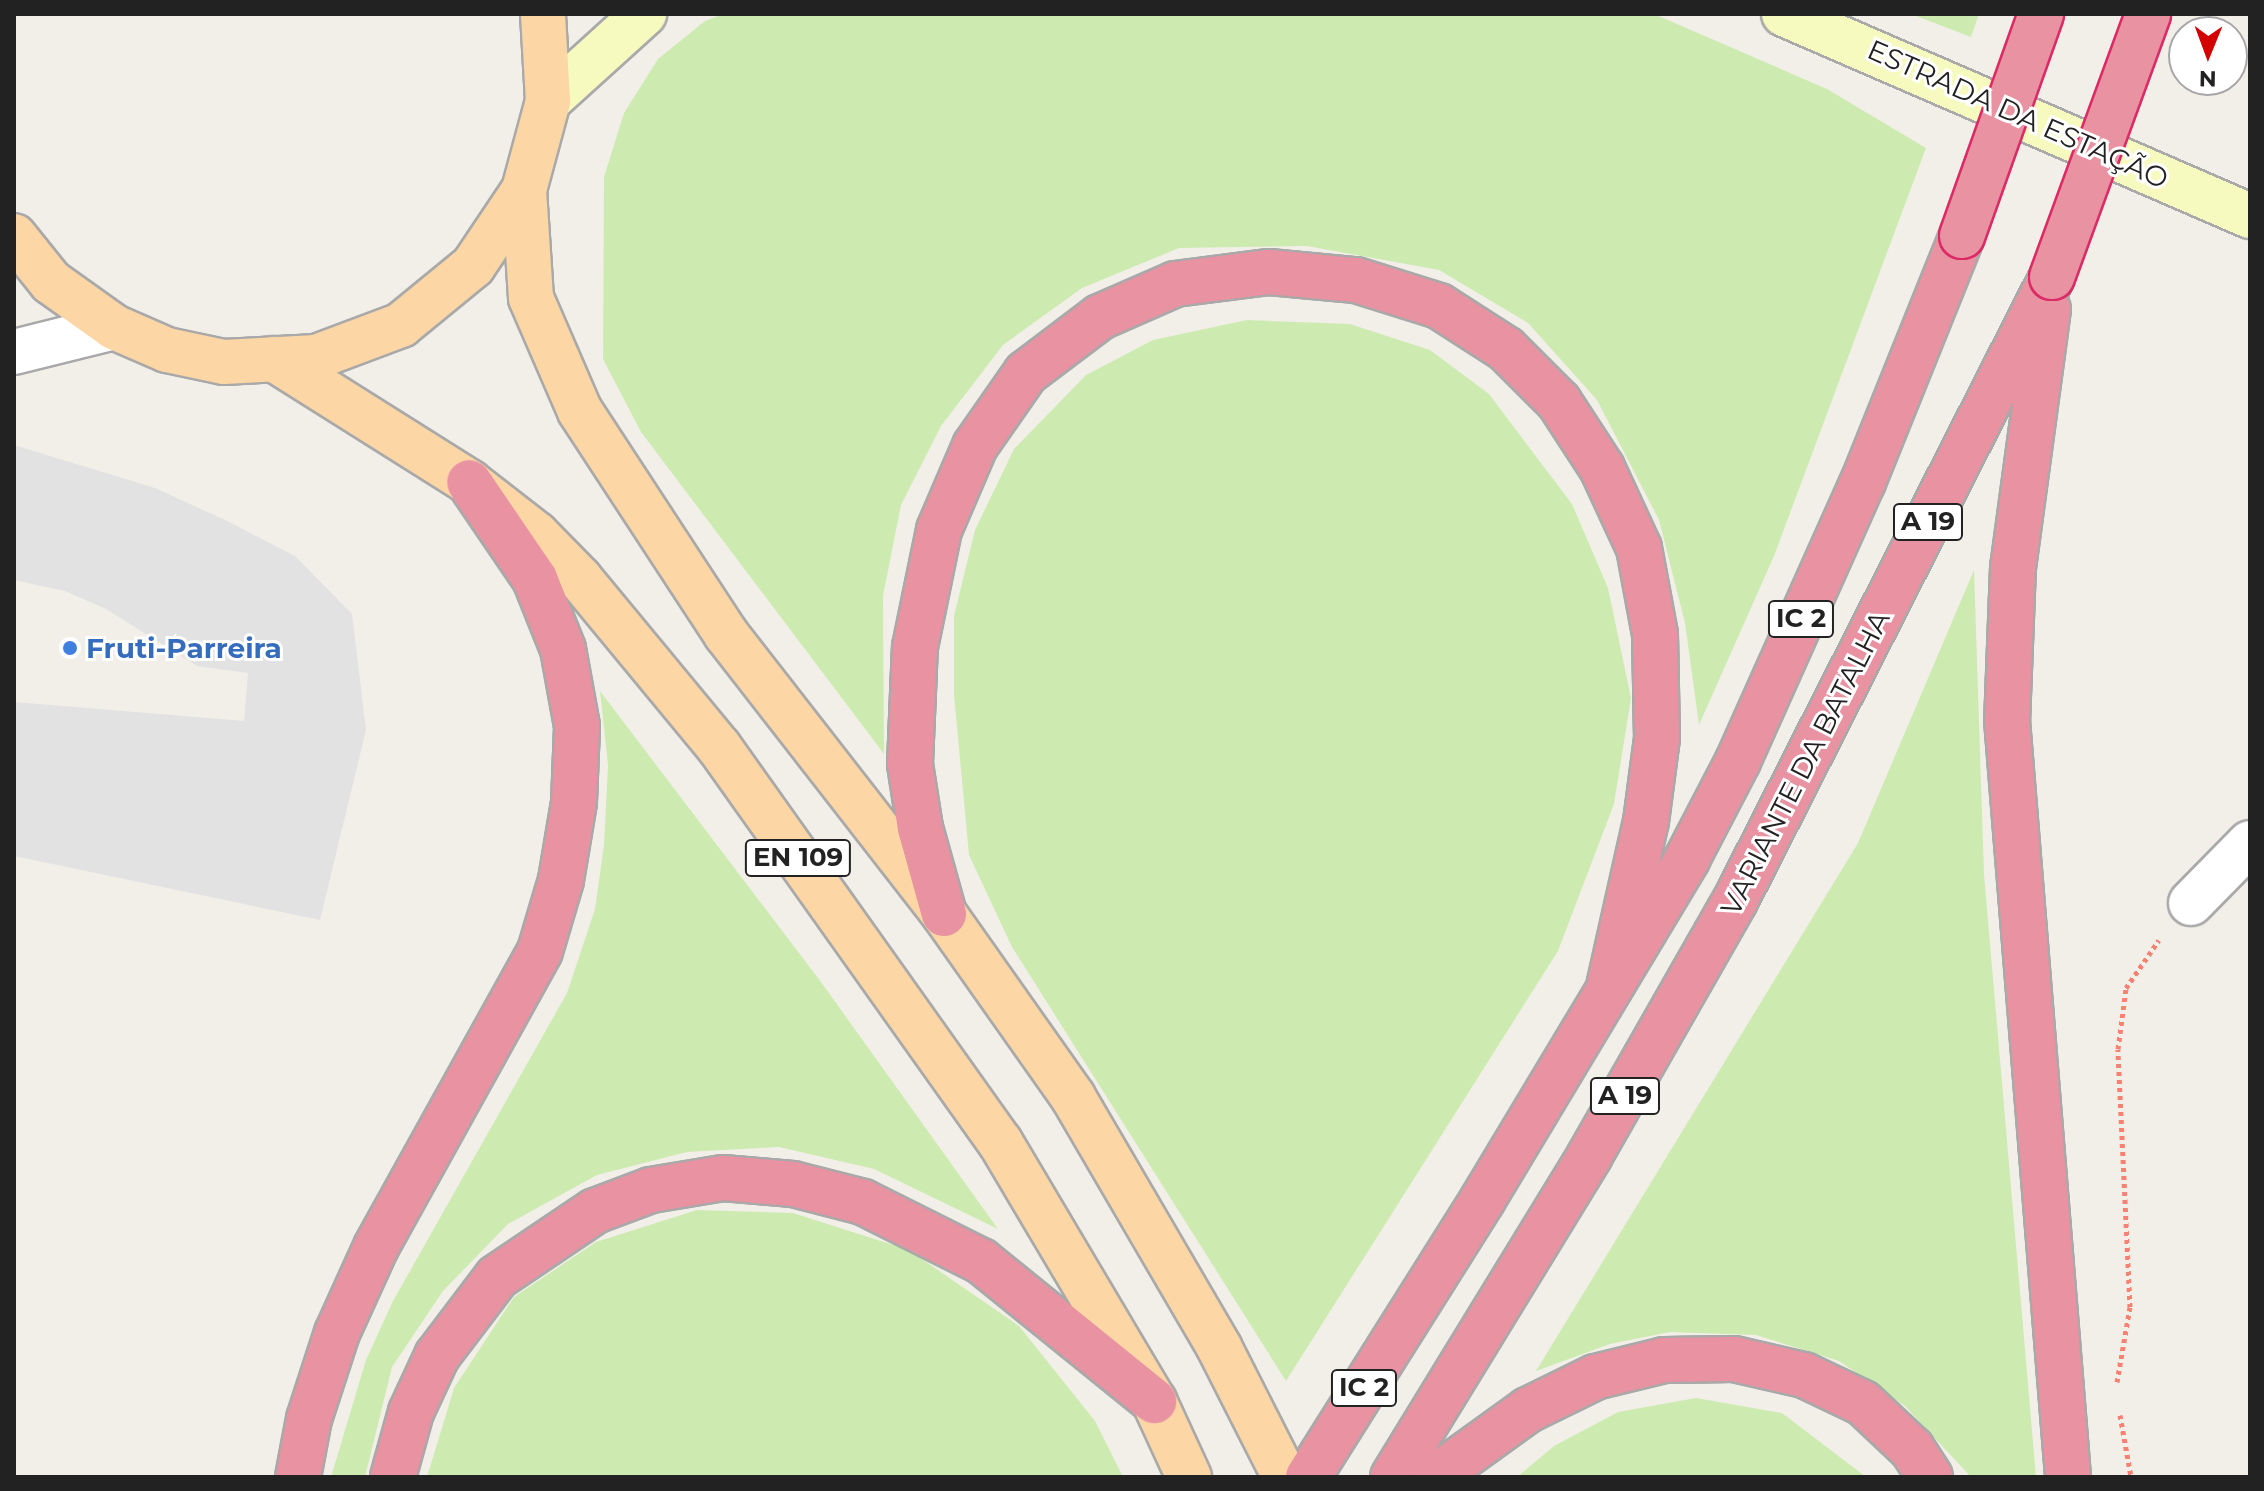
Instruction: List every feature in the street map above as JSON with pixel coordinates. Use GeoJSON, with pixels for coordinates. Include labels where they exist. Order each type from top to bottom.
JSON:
{"type":"FeatureCollection","features":[{"type":"Feature","properties":{"kind":"highway","name":"IC 2"},"geometry":{"type":"LineString","coordinates":[[1308,1477],[1421,1300],[1687,859],[1738,761],[1863,482],[1962,236],[2041,14]]}},
{"type":"Feature","properties":{"kind":"highway","name":"VARIANTE DA BATALHA"},"geometry":{"type":"LineString","coordinates":[[1393,1477],[1590,1155],[1735,901],[2052,277],[2148,14]]}},
{"type":"Feature","properties":{"kind":"highway"},"geometry":{"type":"LineString","coordinates":[[944,914],[920,828],[910,764],[915,647],[939,530],[975,446],[1026,373],[1100,317],[1175,284],[1269,272],[1356,280],[1439,306],[1506,349],[1559,402],[1585,442],[1639,548],[1655,634],[1657,738],[1646,821],[1609,986]]}},
{"type":"Feature","properties":{"kind":"highway"},"geometry":{"type":"LineString","coordinates":[[2052,277],[2013,567],[2007,720],[2068,1477]]}},
{"type":"Feature","properties":{"kind":"highway"},"geometry":{"type":"LineString","coordinates":[[298,1477],[309,1419],[337,1333],[376,1247],[540,951],[561,880],[574,802],[577,726],[563,649],[535,579],[469,482]]}},
{"type":"Feature","properties":{"kind":"highway"},"geometry":{"type":"LineString","coordinates":[[393,1477],[411,1412],[437,1356],[497,1277],[595,1211],[651,1190],[723,1178],[793,1184],[863,1202],[981,1261],[1154,1401]]}},
{"type":"Feature","properties":{"kind":"highway"},"geometry":{"type":"LineString","coordinates":[[1435,1477],[1528,1410],[1595,1377],[1664,1360],[1734,1359],[1804,1375],[1863,1403],[1912,1449],[1930,1477]]}},
{"type":"Feature","properties":{"kind":"main road"},"geometry":{"type":"LineString","coordinates":[[14,236],[51,282],[114,327],[167,350],[224,362],[316,357],[401,325],[473,266],[524,190],[548,101],[543,14]]}},
{"type":"Feature","properties":{"kind":"main road"},"geometry":{"type":"LineString","coordinates":[[548,101],[644,14]]}},
{"type":"Feature","properties":{"kind":"main road","name":"ESTRADA DA ESTAÇÃO"},"geometry":{"type":"LineString","coordinates":[[1784,14],[2250,216]]}},
{"type":"Feature","properties":{"kind":"main road","name":"EN 109"},"geometry":{"type":"LineString","coordinates":[[524,190],[531,298],[580,411],[726,634],[944,914],[1073,1097],[1152,1227],[1285,1477]]}},
{"type":"Feature","properties":{"kind":"main road","name":"EN 109"},"geometry":{"type":"LineString","coordinates":[[274,359],[469,482],[536,534],[580,579],[719,747],[1000,1142],[1154,1401],[1189,1477]]}},
{"type":"Feature","properties":{"kind":"street"},"geometry":{"type":"LineString","coordinates":[[14,352],[114,327]]}},
{"type":"Feature","properties":{"kind":"street"},"geometry":{"type":"LineString","coordinates":[[2191,903],[2250,843]]}},
{"type":"Feature","properties":{"kind":"path"},"geometry":{"type":"LineString","coordinates":[[2115,1398],[2130,1307],[2118,1049],[2126,988],[2143,958],[2191,903]]}},
{"type":"Feature","properties":{"kind":"path"},"geometry":{"type":"LineString","coordinates":[[2119,1413],[2131,1477]]}},
{"type":"Feature","properties":{"kind":"green space"},"geometry":{"type":"Polygon","coordinates":[[[723,14],[1654,14],[1827,89],[1926,148],[1774,556],[1699,725],[1685,623],[1659,520],[1597,400],[1528,323],[1439,270],[1307,246],[1179,248],[1082,288],[1003,345],[941,426],[901,505],[883,596],[884,754],[641,432],[603,359],[604,177],[624,113],[658,59],[705,21],[723,14]]]}},
{"type":"Feature","properties":{"kind":"green space"},"geometry":{"type":"Polygon","coordinates":[[[1911,14],[1979,14],[1971,37],[1911,14]]]}},
{"type":"Feature","properties":{"kind":"green space"},"geometry":{"type":"Polygon","coordinates":[[[1247,320],[1350,324],[1430,350],[1489,394],[1572,504],[1608,588],[1631,698],[1614,804],[1558,951],[1286,1381],[1012,947],[969,855],[954,695],[954,616],[975,530],[1014,449],[1086,375],[1153,340],[1247,320]]]}},
{"type":"Feature","properties":{"kind":"green space"},"geometry":{"type":"Polygon","coordinates":[[[1974,570],[1984,874],[2036,1477],[1971,1477],[1905,1406],[1839,1361],[1756,1335],[1670,1332],[1610,1344],[1536,1371],[1858,843],[1974,570]]]}},
{"type":"Feature","properties":{"kind":"green space"},"geometry":{"type":"Polygon","coordinates":[[[600,691],[821,982],[998,1229],[874,1169],[779,1147],[687,1152],[597,1175],[508,1224],[443,1291],[392,1367],[365,1477],[331,1477],[366,1360],[393,1301],[567,993],[595,909],[604,845],[608,765],[600,691]]]}},
{"type":"Feature","properties":{"kind":"green space"},"geometry":{"type":"Polygon","coordinates":[[[697,1210],[793,1213],[909,1250],[1019,1326],[1095,1421],[1123,1477],[427,1477],[454,1388],[514,1297],[596,1242],[697,1210]]]}},
{"type":"Feature","properties":{"kind":"green space"},"geometry":{"type":"Polygon","coordinates":[[[1696,1398],[1782,1413],[1866,1477],[1517,1477],[1554,1446],[1618,1412],[1696,1398]]]}},
{"type":"Feature","properties":{"kind":"shaded area"},"geometry":{"type":"Polygon","coordinates":[[[14,445],[155,488],[227,521],[295,556],[352,614],[366,730],[320,920],[14,856],[14,702],[244,721],[248,673],[197,666],[106,609],[65,591],[14,580],[14,445]]]}},
{"type":"Feature","properties":{"kind":"place","name":"Fruti-Parreira"},"geometry":{"type":"Point","coordinates":[70,648]}}]}
